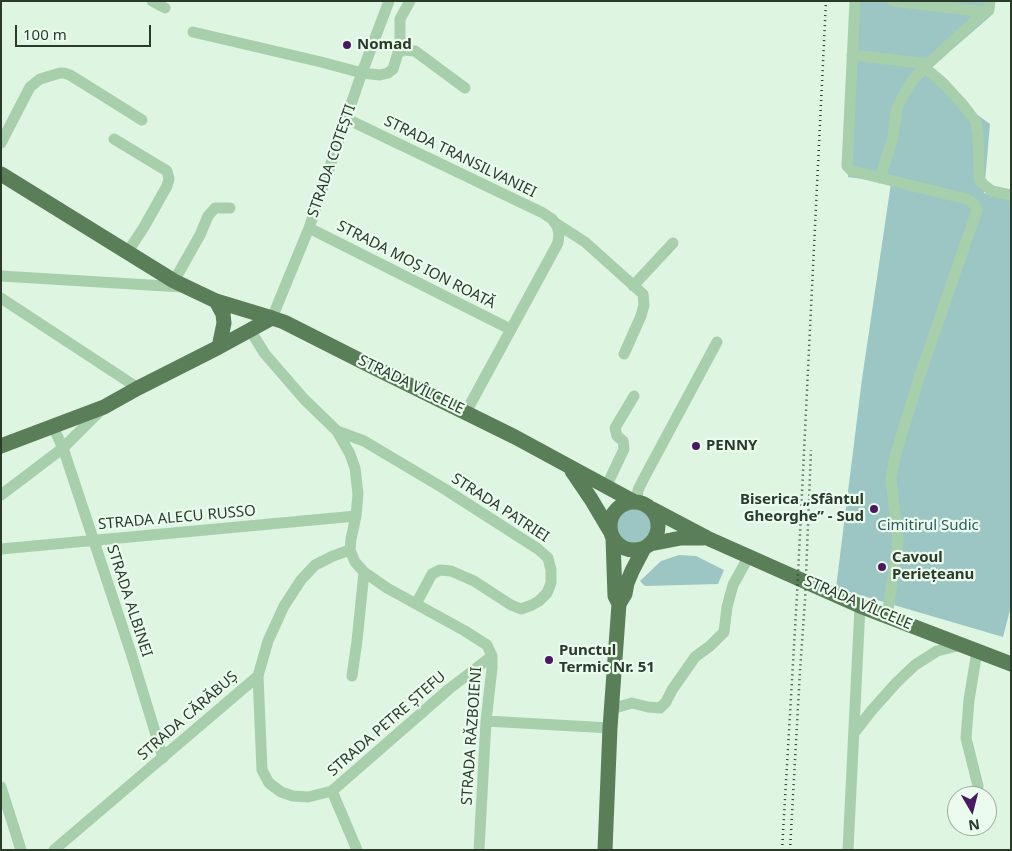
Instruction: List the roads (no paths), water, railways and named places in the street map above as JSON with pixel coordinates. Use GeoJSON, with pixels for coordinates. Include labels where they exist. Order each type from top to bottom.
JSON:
{"type":"FeatureCollection","features":[{"type":"Feature","properties":{"kind":"main road","name":"STRADA VÎLCELE"},"geometry":{"type":"LineString","coordinates":[[1,174],[180,284],[216,301],[284,322],[466,412],[635,501]]}},
{"type":"Feature","properties":{"kind":"main road"},"geometry":{"type":"LineString","coordinates":[[216,301],[223,314],[224,323],[219,347]]}},
{"type":"Feature","properties":{"kind":"main road"},"geometry":{"type":"LineString","coordinates":[[1,446],[104,407],[272,318]]}},
{"type":"Feature","properties":{"kind":"main road","name":"STRADA VÎLCELE"},"geometry":{"type":"LineString","coordinates":[[570,468],[591,499],[611,535]]}},
{"type":"Feature","properties":{"kind":"main road"},"geometry":{"type":"LineString","coordinates":[[605,850],[611,709],[619,604],[625,594],[632,572],[647,546],[655,538],[658,530],[656,516],[652,509],[648,505],[635,501],[619,506],[614,511],[609,524],[615,596],[619,604]]}},
{"type":"Feature","properties":{"kind":"main road","name":"STRADA VÎLCELE"},"geometry":{"type":"LineString","coordinates":[[652,509],[708,538],[860,606],[1011,664]]}},
{"type":"Feature","properties":{"kind":"main road"},"geometry":{"type":"LineString","coordinates":[[611,535],[617,544],[623,548],[637,550],[647,546]]}},
{"type":"Feature","properties":{"kind":"main road","name":"STRADA VÎLCELE"},"geometry":{"type":"LineString","coordinates":[[647,546],[681,538],[708,538]]}},
{"type":"Feature","properties":{"kind":"street"},"geometry":{"type":"LineString","coordinates":[[152,1],[164,8]]}},
{"type":"Feature","properties":{"kind":"street","name":"STRADA COTEȘTI"},"geometry":{"type":"LineString","coordinates":[[272,318],[309,228],[388,1]]}},
{"type":"Feature","properties":{"kind":"street"},"geometry":{"type":"LineString","coordinates":[[404,50],[400,40],[400,19],[410,1]]}},
{"type":"Feature","properties":{"kind":"street"},"geometry":{"type":"LineString","coordinates":[[855,1],[847,166],[852,171],[967,199],[974,204],[977,210],[920,375],[896,456],[891,479],[898,542],[887,617]]}},
{"type":"Feature","properties":{"kind":"street"},"geometry":{"type":"LineString","coordinates":[[893,1],[988,7]]}},
{"type":"Feature","properties":{"kind":"street"},"geometry":{"type":"LineString","coordinates":[[880,178],[893,137],[897,107],[912,81],[988,7]]}},
{"type":"Feature","properties":{"kind":"street"},"geometry":{"type":"LineString","coordinates":[[193,32],[362,73],[380,75],[388,73],[393,69],[398,53],[404,50],[415,51],[465,88]]}},
{"type":"Feature","properties":{"kind":"street"},"geometry":{"type":"LineString","coordinates":[[852,55],[926,66],[964,106],[976,122],[979,179],[992,191],[1011,195]]}},
{"type":"Feature","properties":{"kind":"street"},"geometry":{"type":"LineString","coordinates":[[1,143],[30,87],[40,79],[60,73],[70,75],[142,120]]}},
{"type":"Feature","properties":{"kind":"street","name":"STRADA TRANSILVANIEI"},"geometry":{"type":"LineString","coordinates":[[347,119],[543,213],[556,224],[585,242],[643,294],[644,305],[641,316],[624,354]]}},
{"type":"Feature","properties":{"kind":"street"},"geometry":{"type":"LineString","coordinates":[[114,139],[167,171],[170,179],[144,227],[127,253]]}},
{"type":"Feature","properties":{"kind":"street"},"geometry":{"type":"LineString","coordinates":[[1,276],[180,284],[208,216],[215,208],[230,208]]}},
{"type":"Feature","properties":{"kind":"street"},"geometry":{"type":"LineString","coordinates":[[466,412],[558,243],[559,233],[556,224]]}},
{"type":"Feature","properties":{"kind":"street","name":"STRADA MOȘ ION ROATĂ"},"geometry":{"type":"LineString","coordinates":[[309,228],[510,329]]}},
{"type":"Feature","properties":{"kind":"street"},"geometry":{"type":"LineString","coordinates":[[633,286],[673,243]]}},
{"type":"Feature","properties":{"kind":"street"},"geometry":{"type":"LineString","coordinates":[[1,298],[138,388]]}},
{"type":"Feature","properties":{"kind":"street"},"geometry":{"type":"LineString","coordinates":[[250,330],[265,354],[304,399],[337,431],[350,454],[355,468],[358,494],[350,550],[314,565],[301,580],[284,606],[268,641],[258,676]]}},
{"type":"Feature","properties":{"kind":"street"},"geometry":{"type":"LineString","coordinates":[[635,501],[644,478],[717,342]]}},
{"type":"Feature","properties":{"kind":"street"},"geometry":{"type":"LineString","coordinates":[[606,487],[624,449],[623,441],[617,436],[615,428],[634,396]]}},
{"type":"Feature","properties":{"kind":"street"},"geometry":{"type":"LineString","coordinates":[[1,495],[63,448],[104,407]]}},
{"type":"Feature","properties":{"kind":"street","name":"STRADA ALBINEI"},"geometry":{"type":"LineString","coordinates":[[53,427],[63,448],[164,758]]}},
{"type":"Feature","properties":{"kind":"street","name":"STRADA PATRIEI"},"geometry":{"type":"LineString","coordinates":[[337,431],[364,440],[436,483],[538,549],[548,558],[551,570],[551,583],[546,593],[540,601],[522,609],[474,581],[451,571],[440,570],[432,574],[416,604]]}},
{"type":"Feature","properties":{"kind":"street","name":"STRADA ALECU RUSSO"},"geometry":{"type":"LineString","coordinates":[[1,550],[356,516]]}},
{"type":"Feature","properties":{"kind":"street","name":"STRADA RĂZBOIENI"},"geometry":{"type":"LineString","coordinates":[[350,550],[355,562],[364,572],[387,588],[487,645],[492,656],[486,721],[479,850]]}},
{"type":"Feature","properties":{"kind":"street"},"geometry":{"type":"LineString","coordinates":[[611,709],[632,703],[660,708],[666,702],[672,690],[696,657],[724,632],[727,607],[733,585],[749,556]]}},
{"type":"Feature","properties":{"kind":"street"},"geometry":{"type":"LineString","coordinates":[[352,676],[364,572]]}},
{"type":"Feature","properties":{"kind":"street"},"geometry":{"type":"LineString","coordinates":[[848,850],[860,606]]}},
{"type":"Feature","properties":{"kind":"street"},"geometry":{"type":"LineString","coordinates":[[854,733],[897,682],[915,665],[937,651],[962,645]]}},
{"type":"Feature","properties":{"kind":"street"},"geometry":{"type":"LineString","coordinates":[[977,651],[969,700],[966,738],[978,786]]}},
{"type":"Feature","properties":{"kind":"street","name":"STRADA PETRE ȘTEFU"},"geometry":{"type":"LineString","coordinates":[[269,783],[280,792],[293,796],[308,797],[332,791],[449,689],[492,656]]}},
{"type":"Feature","properties":{"kind":"street","name":"STRADA CĂRĂBUȘ"},"geometry":{"type":"LineString","coordinates":[[54,850],[258,676]]}},
{"type":"Feature","properties":{"kind":"street","name":"STRADA CĂRĂBUȘ"},"geometry":{"type":"LineString","coordinates":[[258,676],[262,770],[269,783]]}},
{"type":"Feature","properties":{"kind":"street"},"geometry":{"type":"LineString","coordinates":[[486,721],[610,728]]}},
{"type":"Feature","properties":{"kind":"street"},"geometry":{"type":"LineString","coordinates":[[1,787],[21,850]]}},
{"type":"Feature","properties":{"kind":"street"},"geometry":{"type":"LineString","coordinates":[[332,791],[358,850]]}},
{"type":"Feature","properties":{"kind":"railway"},"geometry":{"type":"LineString","coordinates":[[782,850],[797,595],[826,1]]}},
{"type":"Feature","properties":{"kind":"railway"},"geometry":{"type":"LineString","coordinates":[[790,850],[805,600],[811,450]]}},
{"type":"Feature","properties":{"kind":"place","name":"Nomad"},"geometry":{"type":"Point","coordinates":[347,45]}},
{"type":"Feature","properties":{"kind":"place","name":"PENNY"},"geometry":{"type":"Point","coordinates":[696,446]}},
{"type":"Feature","properties":{"kind":"place","name":"Biserica „Sfântul Gheorghe” - Sud"},"geometry":{"type":"Point","coordinates":[874,509]}},
{"type":"Feature","properties":{"kind":"place","name":"Cavoul Periețeanu"},"geometry":{"type":"Point","coordinates":[882,567]}},
{"type":"Feature","properties":{"kind":"place","name":"Punctul Termic Nr. 51"},"geometry":{"type":"Point","coordinates":[549,660]}},
{"type":"Feature","properties":{"kind":"park label","name":"Cimitirul Sudic"},"geometry":{"type":"Point","coordinates":[928,526]}}]}
